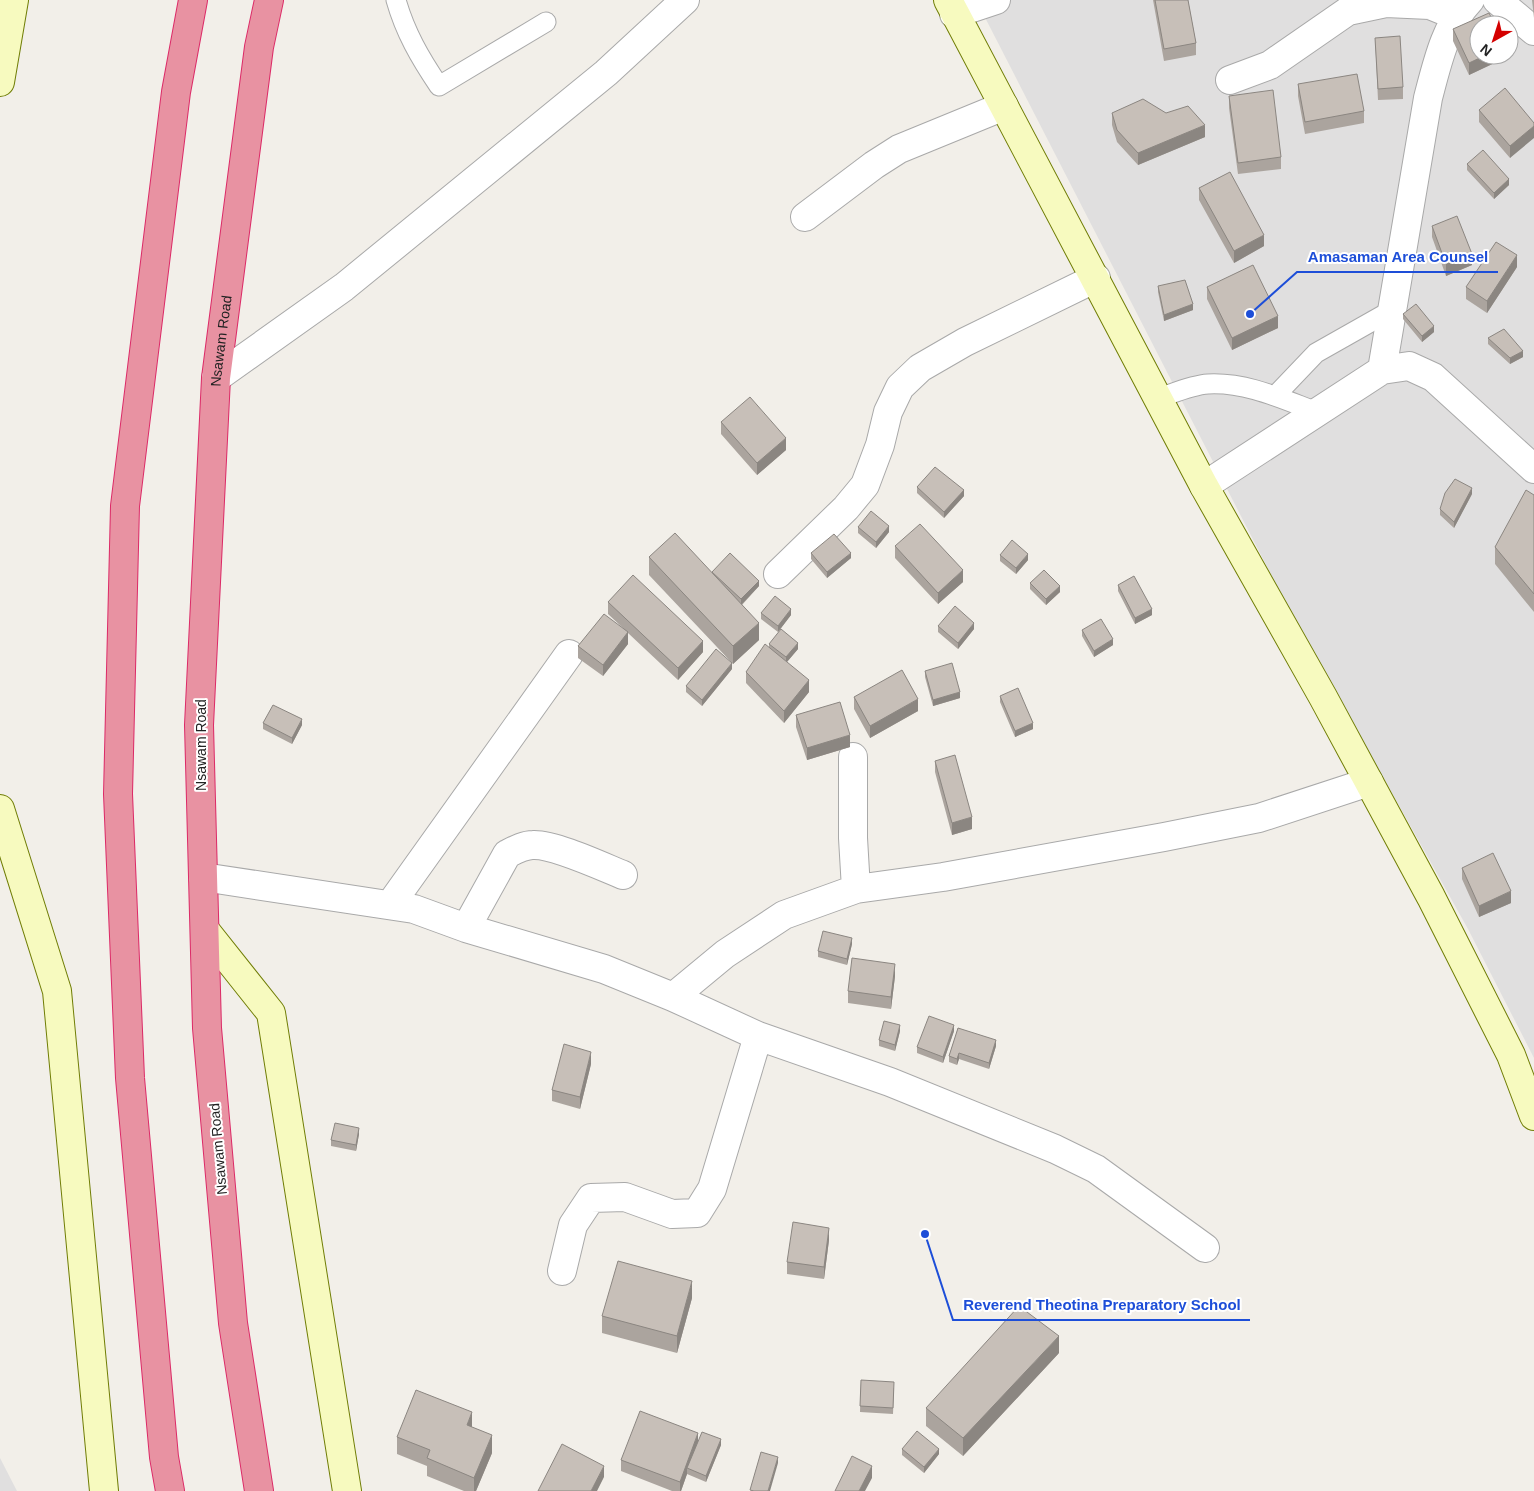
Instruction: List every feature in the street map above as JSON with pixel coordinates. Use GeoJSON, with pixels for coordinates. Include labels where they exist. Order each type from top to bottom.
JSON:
{"type":"FeatureCollection","features":[{"type":"Feature","properties":{"kind":"highway"},"geometry":{"type":"LineString","coordinates":[[170,1491],[164,1457],[130,1078],[118,794],[126,506],[176,92],[193,0]]}},
{"type":"Feature","properties":{"kind":"highway","name":"Nsawam Road"},"geometry":{"type":"LineString","coordinates":[[259,1491],[233,1323],[207,1028],[199,725],[216,378],[259,47],[269,0]]}},
{"type":"Feature","properties":{"kind":"main road"},"geometry":{"type":"LineString","coordinates":[[0,82],[14,0]]}},
{"type":"Feature","properties":{"kind":"main road"},"geometry":{"type":"LineString","coordinates":[[951,7],[1096,278],[1204,486],[1323,697],[1431,898],[1511,1055],[1534,1116]]}},
{"type":"Feature","properties":{"kind":"main road"},"geometry":{"type":"LineString","coordinates":[[0,809],[57,991],[104,1491]]}},
{"type":"Feature","properties":{"kind":"main road"},"geometry":{"type":"LineString","coordinates":[[205,930],[271,1013],[347,1491]]}},
{"type":"Feature","properties":{"kind":"street"},"geometry":{"type":"LineString","coordinates":[[216,378],[352,281],[606,73],[684,0]]}},
{"type":"Feature","properties":{"kind":"street"},"geometry":{"type":"LineString","coordinates":[[951,7],[996,0]]}},
{"type":"Feature","properties":{"kind":"street"},"geometry":{"type":"LineString","coordinates":[[1497,0],[1534,31]]}},
{"type":"Feature","properties":{"kind":"street"},"geometry":{"type":"LineString","coordinates":[[1230,80],[1270,65],[1348,11],[1386,3],[1464,8],[1448,32],[1438,58],[1428,98],[1382,370]]}},
{"type":"Feature","properties":{"kind":"street"},"geometry":{"type":"LineString","coordinates":[[805,217],[874,165],[899,149],[1004,106]]}},
{"type":"Feature","properties":{"kind":"street"},"geometry":{"type":"LineString","coordinates":[[778,574],[846,508],[864,486],[880,445],[888,412],[900,387],[920,368],[965,342],[1096,278]]}},
{"type":"Feature","properties":{"kind":"street"},"geometry":{"type":"LineString","coordinates":[[1204,486],[1382,370],[1409,366],[1433,377],[1534,469]]}},
{"type":"Feature","properties":{"kind":"street"},"geometry":{"type":"LineString","coordinates":[[390,906],[569,654]]}},
{"type":"Feature","properties":{"kind":"street"},"geometry":{"type":"LineString","coordinates":[[853,757],[853,838],[856,889]]}},
{"type":"Feature","properties":{"kind":"street"},"geometry":{"type":"LineString","coordinates":[[673,997],[725,954],[784,915],[856,889],[943,877],[1164,838],[1259,818],[1369,782]]}},
{"type":"Feature","properties":{"kind":"street"},"geometry":{"type":"LineString","coordinates":[[466,928],[507,854],[530,844],[545,846],[623,875]]}},
{"type":"Feature","properties":{"kind":"street"},"geometry":{"type":"LineString","coordinates":[[204,877],[414,909],[466,928],[604,968],[758,1036],[890,1082],[1055,1149],[1096,1169],[1204,1248]]}},
{"type":"Feature","properties":{"kind":"street"},"geometry":{"type":"LineString","coordinates":[[562,1271],[573,1225],[592,1198],[625,1197],[672,1214],[697,1213],[712,1189],[758,1036]]}},
{"type":"Feature","properties":{"kind":"lane"},"geometry":{"type":"LineString","coordinates":[[396,0],[401,17],[418,56],[439,86],[546,22]]}},
{"type":"Feature","properties":{"kind":"lane"},"geometry":{"type":"LineString","coordinates":[[1275,396],[1316,354],[1392,310]]}},
{"type":"Feature","properties":{"kind":"lane"},"geometry":{"type":"LineString","coordinates":[[1159,398],[1206,384],[1227,385],[1258,390],[1317,412]]}},
{"type":"Feature","properties":{"kind":"shaded area"},"geometry":{"type":"Polygon","coordinates":[[[976,0],[1534,0],[1534,1058],[1468,929],[1283,598],[976,0]]]}},
{"type":"Feature","properties":{"kind":"shaded area"},"geometry":{"type":"Polygon","coordinates":[[[0,1458],[17,1491],[0,1491],[0,1458]]]}},
{"type":"Feature","properties":{"kind":"building"},"geometry":{"type":"Polygon","coordinates":[[[1155,0],[1188,0],[1196,43],[1164,49],[1155,0]]]}},
{"type":"Feature","properties":{"kind":"building"},"geometry":{"type":"Polygon","coordinates":[[[1469,22],[1469,63],[1453,29],[1469,22]]]}},
{"type":"Feature","properties":{"kind":"building"},"geometry":{"type":"Polygon","coordinates":[[[1400,36],[1403,87],[1378,89],[1375,38],[1400,36]]]}},
{"type":"Feature","properties":{"kind":"building"},"geometry":{"type":"Polygon","coordinates":[[[1357,74],[1364,111],[1305,122],[1298,84],[1357,74]]]}},
{"type":"Feature","properties":{"kind":"building"},"geometry":{"type":"Polygon","coordinates":[[[1505,88],[1534,123],[1534,126],[1510,146],[1479,110],[1505,88]]]}},
{"type":"Feature","properties":{"kind":"building"},"geometry":{"type":"Polygon","coordinates":[[[1273,90],[1281,157],[1238,163],[1229,96],[1273,90]]]}},
{"type":"Feature","properties":{"kind":"building"},"geometry":{"type":"Polygon","coordinates":[[[1143,99],[1166,113],[1188,106],[1205,125],[1138,153],[1117,130],[1112,113],[1143,99]]]}},
{"type":"Feature","properties":{"kind":"building"},"geometry":{"type":"Polygon","coordinates":[[[1483,150],[1509,179],[1494,193],[1467,164],[1483,150]]]}},
{"type":"Feature","properties":{"kind":"building"},"geometry":{"type":"Polygon","coordinates":[[[1230,172],[1264,235],[1234,251],[1199,188],[1230,172]]]}},
{"type":"Feature","properties":{"kind":"building"},"geometry":{"type":"Polygon","coordinates":[[[1457,216],[1472,254],[1446,264],[1432,226],[1457,216]]]}},
{"type":"Feature","properties":{"kind":"building"},"geometry":{"type":"Polygon","coordinates":[[[1496,242],[1517,255],[1487,301],[1466,287],[1496,242]]]}},
{"type":"Feature","properties":{"kind":"building"},"geometry":{"type":"Polygon","coordinates":[[[1253,265],[1278,316],[1232,338],[1207,287],[1253,265]]]}},
{"type":"Feature","properties":{"kind":"building"},"geometry":{"type":"Polygon","coordinates":[[[1185,280],[1193,304],[1164,315],[1158,286],[1185,280]]]}},
{"type":"Feature","properties":{"kind":"building"},"geometry":{"type":"Polygon","coordinates":[[[1416,304],[1434,326],[1422,336],[1403,314],[1416,304]]]}},
{"type":"Feature","properties":{"kind":"building"},"geometry":{"type":"Polygon","coordinates":[[[1504,329],[1523,351],[1510,358],[1488,338],[1504,329]]]}},
{"type":"Feature","properties":{"kind":"building"},"geometry":{"type":"Polygon","coordinates":[[[750,397],[786,438],[757,463],[721,422],[750,397]]]}},
{"type":"Feature","properties":{"kind":"building"},"geometry":{"type":"Polygon","coordinates":[[[935,467],[964,490],[944,512],[917,487],[935,467]]]}},
{"type":"Feature","properties":{"kind":"building"},"geometry":{"type":"Polygon","coordinates":[[[1455,479],[1472,488],[1454,522],[1440,509],[1445,493],[1455,479]]]}},
{"type":"Feature","properties":{"kind":"building"},"geometry":{"type":"Polygon","coordinates":[[[1526,490],[1534,495],[1534,594],[1495,547],[1526,490]]]}},
{"type":"Feature","properties":{"kind":"building"},"geometry":{"type":"Polygon","coordinates":[[[871,511],[889,526],[876,542],[858,527],[871,511]]]}},
{"type":"Feature","properties":{"kind":"building"},"geometry":{"type":"Polygon","coordinates":[[[920,524],[963,570],[938,593],[895,546],[920,524]]]}},
{"type":"Feature","properties":{"kind":"building"},"geometry":{"type":"Polygon","coordinates":[[[675,533],[759,623],[733,646],[649,557],[675,533]]]}},
{"type":"Feature","properties":{"kind":"building"},"geometry":{"type":"Polygon","coordinates":[[[834,534],[851,553],[827,572],[811,553],[834,534]]]}},
{"type":"Feature","properties":{"kind":"building"},"geometry":{"type":"Polygon","coordinates":[[[1012,540],[1028,554],[1016,568],[1000,555],[1012,540]]]}},
{"type":"Feature","properties":{"kind":"building"},"geometry":{"type":"Polygon","coordinates":[[[730,553],[759,581],[741,599],[712,572],[730,553]]]}},
{"type":"Feature","properties":{"kind":"building"},"geometry":{"type":"Polygon","coordinates":[[[1044,570],[1060,586],[1046,599],[1030,583],[1044,570]]]}},
{"type":"Feature","properties":{"kind":"building"},"geometry":{"type":"Polygon","coordinates":[[[633,575],[703,641],[678,668],[608,602],[633,575]]]}},
{"type":"Feature","properties":{"kind":"building"},"geometry":{"type":"Polygon","coordinates":[[[1134,576],[1152,609],[1135,618],[1118,585],[1134,576]]]}},
{"type":"Feature","properties":{"kind":"building"},"geometry":{"type":"Polygon","coordinates":[[[775,596],[791,609],[778,626],[761,613],[775,596]]]}},
{"type":"Feature","properties":{"kind":"building"},"geometry":{"type":"Polygon","coordinates":[[[955,606],[974,623],[958,643],[938,626],[955,606]]]}},
{"type":"Feature","properties":{"kind":"building"},"geometry":{"type":"Polygon","coordinates":[[[604,614],[628,632],[603,665],[578,646],[604,614]]]}},
{"type":"Feature","properties":{"kind":"building"},"geometry":{"type":"Polygon","coordinates":[[[1101,619],[1113,639],[1094,651],[1082,630],[1101,619]]]}},
{"type":"Feature","properties":{"kind":"building"},"geometry":{"type":"Polygon","coordinates":[[[781,629],[798,643],[786,657],[769,644],[781,629]]]}},
{"type":"Feature","properties":{"kind":"building"},"geometry":{"type":"Polygon","coordinates":[[[765,644],[809,680],[784,711],[746,672],[765,644]]]}},
{"type":"Feature","properties":{"kind":"building"},"geometry":{"type":"Polygon","coordinates":[[[716,649],[732,663],[702,700],[686,686],[716,649]]]}},
{"type":"Feature","properties":{"kind":"building"},"geometry":{"type":"Polygon","coordinates":[[[952,663],[960,692],[933,700],[925,671],[952,663]]]}},
{"type":"Feature","properties":{"kind":"building"},"geometry":{"type":"Polygon","coordinates":[[[902,670],[918,699],[870,726],[854,697],[902,670]]]}},
{"type":"Feature","properties":{"kind":"building"},"geometry":{"type":"Polygon","coordinates":[[[1018,688],[1033,723],[1015,731],[1000,696],[1018,688]]]}},
{"type":"Feature","properties":{"kind":"building"},"geometry":{"type":"Polygon","coordinates":[[[840,702],[850,735],[807,748],[796,715],[840,702]]]}},
{"type":"Feature","properties":{"kind":"building"},"geometry":{"type":"Polygon","coordinates":[[[273,705],[302,719],[292,738],[263,723],[273,705]]]}},
{"type":"Feature","properties":{"kind":"building"},"geometry":{"type":"Polygon","coordinates":[[[955,755],[972,817],[952,823],[935,761],[955,755]]]}},
{"type":"Feature","properties":{"kind":"building"},"geometry":{"type":"Polygon","coordinates":[[[1493,853],[1511,891],[1479,906],[1462,868],[1493,853]]]}},
{"type":"Feature","properties":{"kind":"building"},"geometry":{"type":"Polygon","coordinates":[[[823,931],[852,938],[847,959],[818,951],[823,931]]]}},
{"type":"Feature","properties":{"kind":"building"},"geometry":{"type":"Polygon","coordinates":[[[852,958],[895,964],[891,997],[848,991],[852,958]]]}},
{"type":"Feature","properties":{"kind":"building"},"geometry":{"type":"Polygon","coordinates":[[[929,1016],[954,1025],[943,1057],[917,1047],[929,1016]]]}},
{"type":"Feature","properties":{"kind":"building"},"geometry":{"type":"Polygon","coordinates":[[[884,1021],[900,1025],[895,1045],[879,1040],[884,1021]]]}},
{"type":"Feature","properties":{"kind":"building"},"geometry":{"type":"Polygon","coordinates":[[[958,1028],[996,1040],[989,1063],[959,1053],[957,1059],[949,1056],[958,1028]]]}},
{"type":"Feature","properties":{"kind":"building"},"geometry":{"type":"Polygon","coordinates":[[[564,1044],[591,1052],[580,1097],[552,1090],[564,1044]]]}},
{"type":"Feature","properties":{"kind":"building"},"geometry":{"type":"Polygon","coordinates":[[[335,1123],[359,1128],[356,1145],[331,1140],[335,1123]]]}},
{"type":"Feature","properties":{"kind":"building"},"geometry":{"type":"Polygon","coordinates":[[[793,1222],[829,1228],[824,1267],[787,1262],[793,1222]]]}},
{"type":"Feature","properties":{"kind":"building"},"geometry":{"type":"Polygon","coordinates":[[[618,1261],[692,1281],[677,1336],[602,1316],[618,1261]]]}},
{"type":"Feature","properties":{"kind":"building"},"geometry":{"type":"Polygon","coordinates":[[[1019,1306],[1059,1336],[963,1438],[926,1408],[1019,1306]]]}},
{"type":"Feature","properties":{"kind":"building"},"geometry":{"type":"Polygon","coordinates":[[[861,1380],[894,1382],[893,1408],[860,1406],[861,1380]]]}},
{"type":"Feature","properties":{"kind":"building"},"geometry":{"type":"Polygon","coordinates":[[[416,1390],[472,1412],[467,1425],[492,1435],[474,1478],[427,1458],[430,1450],[397,1437],[416,1390]]]}},
{"type":"Feature","properties":{"kind":"building"},"geometry":{"type":"Polygon","coordinates":[[[640,1411],[698,1433],[680,1482],[621,1460],[640,1411]]]}},
{"type":"Feature","properties":{"kind":"building"},"geometry":{"type":"Polygon","coordinates":[[[917,1431],[939,1449],[924,1467],[902,1449],[917,1431]]]}},
{"type":"Feature","properties":{"kind":"building"},"geometry":{"type":"Polygon","coordinates":[[[702,1432],[721,1439],[706,1476],[687,1468],[702,1432]]]}},
{"type":"Feature","properties":{"kind":"building"},"geometry":{"type":"Polygon","coordinates":[[[562,1444],[604,1466],[591,1491],[538,1491],[562,1444]]]}},
{"type":"Feature","properties":{"kind":"building"},"geometry":{"type":"Polygon","coordinates":[[[761,1452],[778,1457],[768,1491],[754,1491],[750,1490],[761,1452]]]}},
{"type":"Feature","properties":{"kind":"building"},"geometry":{"type":"Polygon","coordinates":[[[852,1456],[872,1466],[859,1491],[835,1491],[852,1456]]]}},
{"type":"Feature","properties":{"kind":"place","name":"Amasaman Area Counsel"},"geometry":{"type":"Point","coordinates":[1250,314]}},
{"type":"Feature","properties":{"kind":"place","name":"Reverend Theotina Preparatory School"},"geometry":{"type":"Point","coordinates":[925,1234]}}]}
